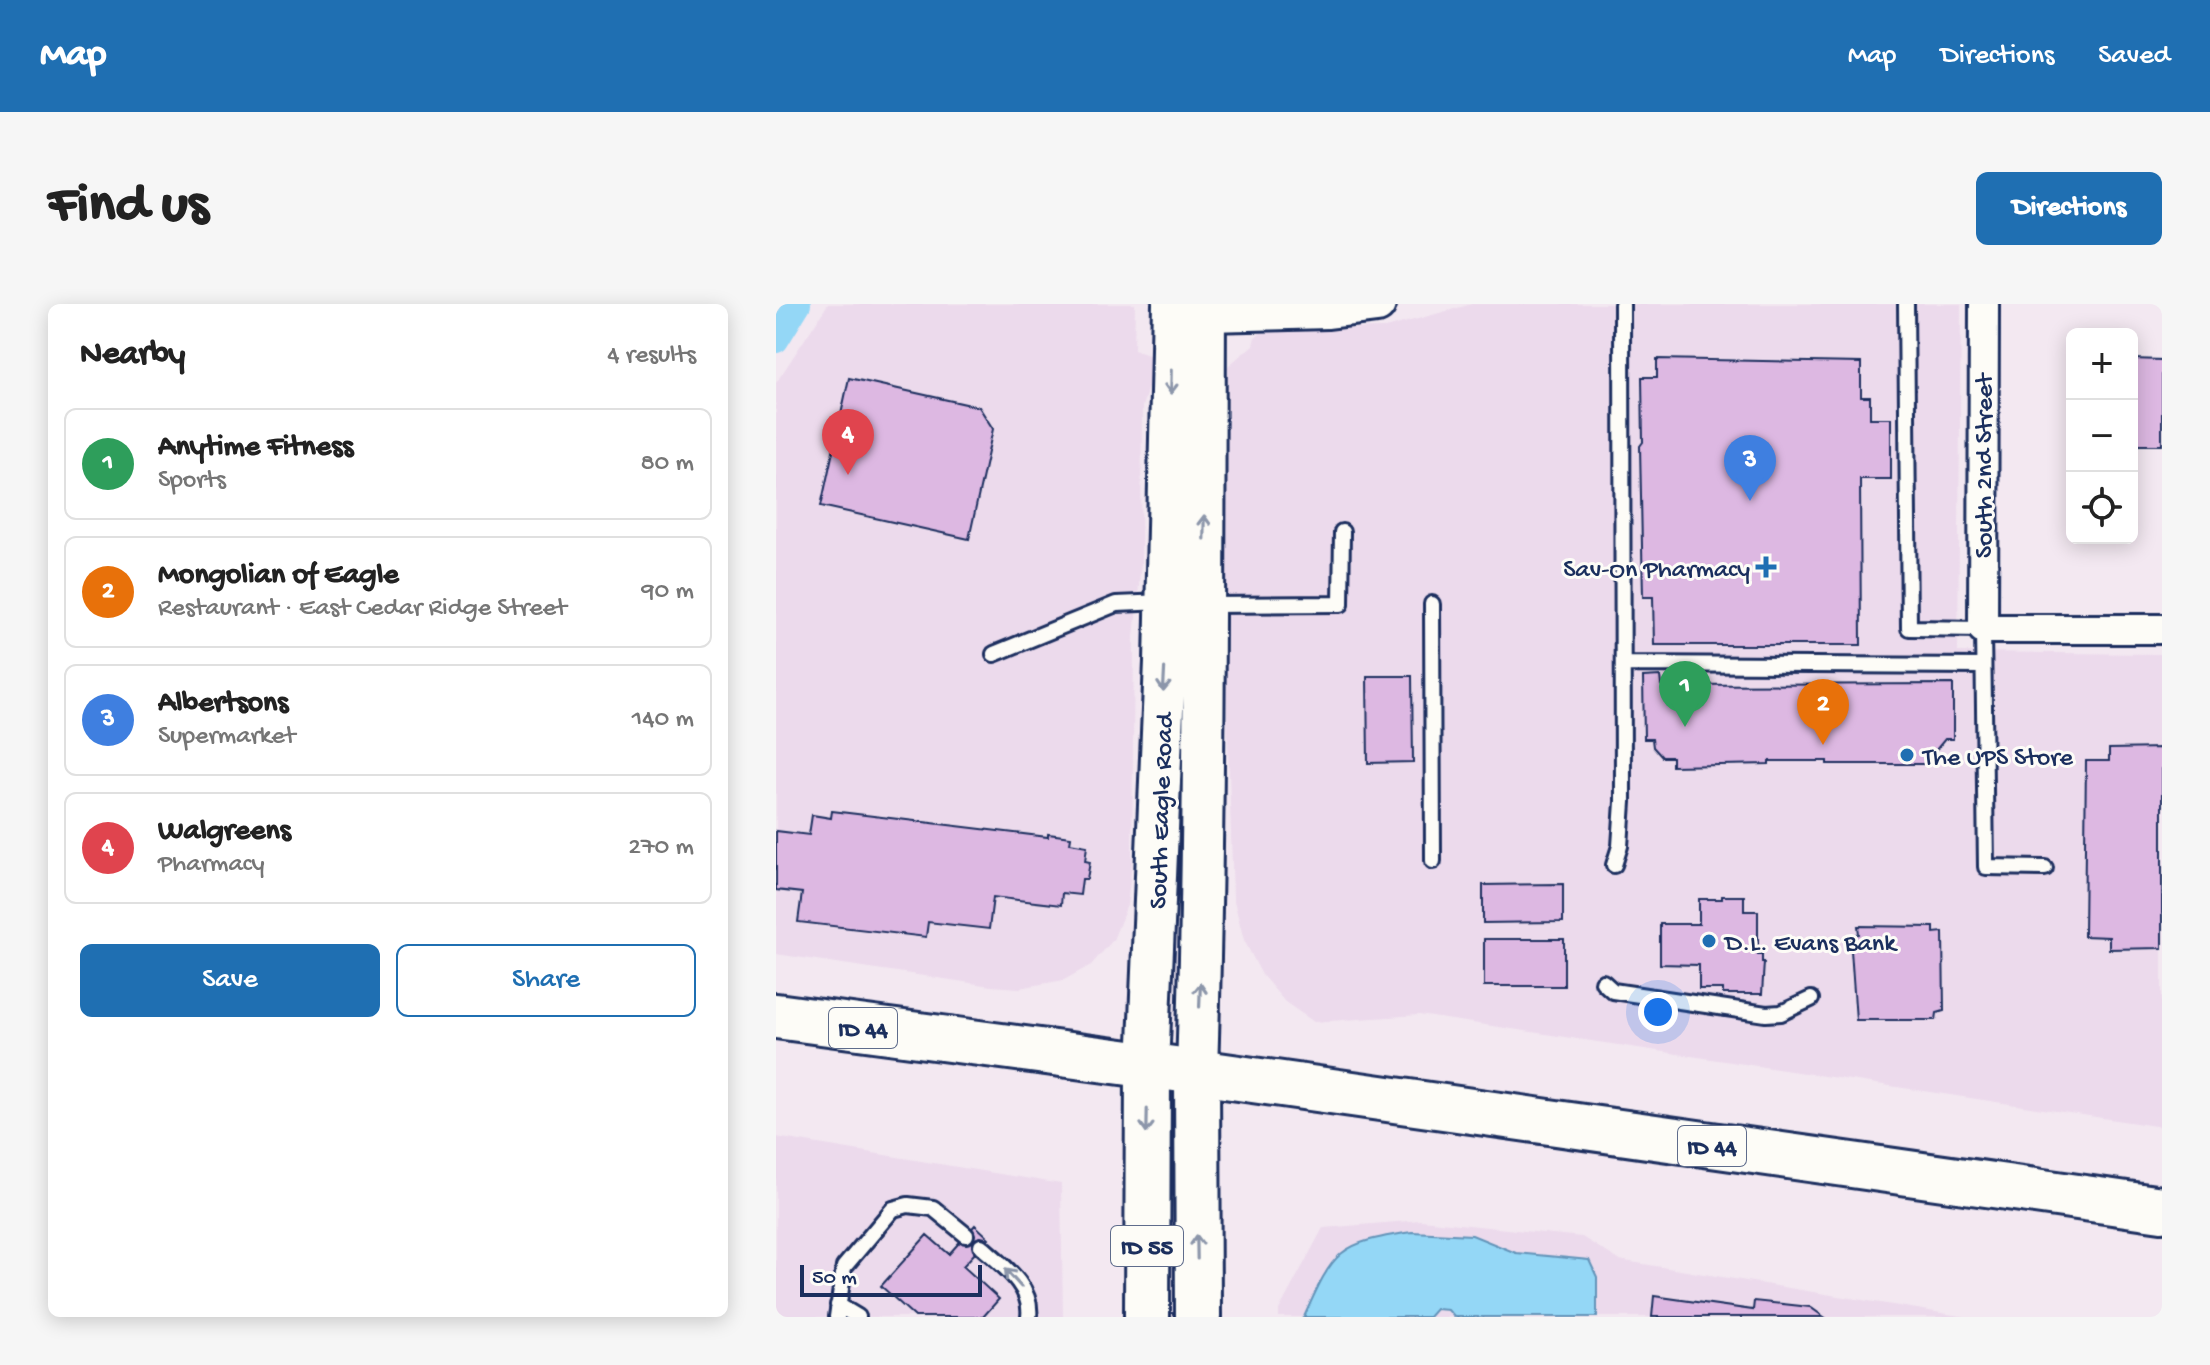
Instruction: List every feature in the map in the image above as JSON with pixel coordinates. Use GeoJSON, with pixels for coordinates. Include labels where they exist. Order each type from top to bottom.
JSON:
{"type":"FeatureCollection","features":[{"type":"Feature","properties":{"kind":"main road","name":"South Eagle Road"},"geometry":{"type":"LineString","coordinates":[[1147,1317],[1148,1067],[1184,603],[1194,307]]}},
{"type":"Feature","properties":{"kind":"main road","name":"South Eagle Road"},"geometry":{"type":"LineString","coordinates":[[1184,603],[1204,825],[1197,1072],[1198,1317]]}},
{"type":"Feature","properties":{"kind":"main road","name":"ID 44"},"geometry":{"type":"LineString","coordinates":[[776,1016],[1197,1072],[2162,1209]]}},
{"type":"Feature","properties":{"kind":"street"},"geometry":{"type":"LineString","coordinates":[[1194,307],[1328,310],[1377,304]]}},
{"type":"Feature","properties":{"kind":"street","name":"South 2nd Street"},"geometry":{"type":"LineString","coordinates":[[1983,629],[1984,304]]}},
{"type":"Feature","properties":{"kind":"street"},"geometry":{"type":"LineString","coordinates":[[1983,629],[2162,629]]}},
{"type":"Feature","properties":{"kind":"lane"},"geometry":{"type":"LineString","coordinates":[[1614,865],[1620,846],[1623,802],[1622,304]]}},
{"type":"Feature","properties":{"kind":"lane"},"geometry":{"type":"LineString","coordinates":[[1906,304],[1909,628],[1983,629],[1986,867],[2045,868]]}},
{"type":"Feature","properties":{"kind":"lane"},"geometry":{"type":"LineString","coordinates":[[994,654],[1116,604],[1341,604],[1342,532]]}},
{"type":"Feature","properties":{"kind":"lane"},"geometry":{"type":"LineString","coordinates":[[1432,604],[1433,861]]}},
{"type":"Feature","properties":{"kind":"lane"},"geometry":{"type":"LineString","coordinates":[[1623,664],[1983,666]]}},
{"type":"Feature","properties":{"kind":"lane"},"geometry":{"type":"LineString","coordinates":[[1603,982],[1613,991],[1766,1014],[1781,1013],[1811,999]]}},
{"type":"Feature","properties":{"kind":"lane"},"geometry":{"type":"LineString","coordinates":[[858,1317],[838,1311],[844,1267],[893,1209],[908,1205],[933,1208],[966,1235]]}},
{"type":"Feature","properties":{"kind":"lane"},"geometry":{"type":"LineString","coordinates":[[981,1246],[1019,1282],[1030,1306],[1029,1317]]}},
{"type":"Feature","properties":{"kind":"shaded area"},"geometry":{"type":"Polygon","coordinates":[[[828,304],[1135,304],[1134,350],[1157,358],[1142,407],[1141,563],[1134,638],[1132,864],[1127,905],[1113,940],[1091,965],[1064,980],[1019,988],[991,986],[776,954],[776,383],[828,304]]]}},
{"type":"Feature","properties":{"kind":"shaded area"},"geometry":{"type":"Polygon","coordinates":[[[1472,304],[1961,304],[1958,652],[2162,654],[2162,1127],[1419,1015],[1314,1022],[1285,1002],[1262,975],[1244,940],[1233,897],[1226,678],[1228,366],[1265,330],[1385,328],[1472,304]]]}},
{"type":"Feature","properties":{"kind":"shaded area"},"geometry":{"type":"Polygon","coordinates":[[[776,1137],[1061,1184],[1063,1317],[776,1317],[776,1137]]]}},
{"type":"Feature","properties":{"kind":"shaded area"},"geometry":{"type":"Polygon","coordinates":[[[1421,1220],[1582,1237],[1619,1260],[1966,1317],[1279,1317],[1279,1310],[1323,1228],[1421,1220]]]}},
{"type":"Feature","properties":{"kind":"water"},"geometry":{"type":"Polygon","coordinates":[[[1412,1232],[1472,1235],[1516,1253],[1589,1260],[1597,1277],[1597,1317],[1454,1317],[1448,1310],[1436,1309],[1429,1317],[1304,1317],[1323,1277],[1342,1254],[1368,1240],[1412,1232]]]}},
{"type":"Feature","properties":{"kind":"building"},"geometry":{"type":"Polygon","coordinates":[[[1657,359],[1861,363],[1861,397],[1870,397],[1870,418],[1891,418],[1891,479],[1860,479],[1861,645],[1654,645],[1653,597],[1643,597],[1640,446],[1643,442],[1642,377],[1657,377],[1657,359]]]}},
{"type":"Feature","properties":{"kind":"building"},"geometry":{"type":"Polygon","coordinates":[[[2138,359],[2162,360],[2162,445],[2138,445],[2138,359]]]}},
{"type":"Feature","properties":{"kind":"building"},"geometry":{"type":"Polygon","coordinates":[[[849,378],[979,407],[993,429],[969,539],[821,506],[849,378]]]}},
{"type":"Feature","properties":{"kind":"building"},"geometry":{"type":"Polygon","coordinates":[[[1367,676],[1412,676],[1413,762],[1368,763],[1367,676]]]}},
{"type":"Feature","properties":{"kind":"building"},"geometry":{"type":"Polygon","coordinates":[[[1660,676],[1661,685],[1953,684],[1953,739],[1945,739],[1931,756],[1925,756],[1925,764],[1769,761],[1769,764],[1672,766],[1672,757],[1662,757],[1653,747],[1652,739],[1644,739],[1643,677],[1660,676]]]}},
{"type":"Feature","properties":{"kind":"building"},"geometry":{"type":"Polygon","coordinates":[[[2162,748],[2162,948],[2109,949],[2109,937],[2084,936],[2086,761],[2109,761],[2109,749],[2162,748]]]}},
{"type":"Feature","properties":{"kind":"building"},"geometry":{"type":"Polygon","coordinates":[[[832,811],[1048,837],[1048,834],[1071,837],[1070,843],[1087,846],[1085,861],[1090,862],[1087,879],[1082,879],[1080,895],[1062,893],[1061,905],[993,897],[989,929],[928,922],[926,937],[798,922],[802,893],[776,890],[776,831],[809,835],[812,815],[831,818],[832,811]]]}},
{"type":"Feature","properties":{"kind":"building"},"geometry":{"type":"Polygon","coordinates":[[[1563,884],[1563,922],[1483,923],[1483,885],[1563,884]]]}},
{"type":"Feature","properties":{"kind":"building","name":"D.L. Evans Bank"},"geometry":{"type":"Polygon","coordinates":[[[1722,896],[1744,896],[1744,911],[1758,911],[1758,954],[1762,954],[1764,962],[1762,994],[1723,994],[1723,989],[1699,989],[1699,965],[1660,964],[1660,924],[1699,924],[1699,899],[1722,899],[1722,896]]]}},
{"type":"Feature","properties":{"kind":"building"},"geometry":{"type":"Polygon","coordinates":[[[1858,926],[1934,927],[1934,933],[1943,932],[1944,1011],[1937,1013],[1936,1020],[1856,1020],[1850,936],[1859,934],[1858,926]]]}},
{"type":"Feature","properties":{"kind":"building"},"geometry":{"type":"Polygon","coordinates":[[[1484,939],[1564,939],[1564,986],[1484,986],[1484,939]]]}},
{"type":"Feature","properties":{"kind":"building"},"geometry":{"type":"Polygon","coordinates":[[[975,1225],[989,1238],[963,1266],[999,1299],[983,1317],[915,1317],[881,1286],[927,1235],[949,1254],[975,1225]]]}},
{"type":"Feature","properties":{"kind":"building"},"geometry":{"type":"Polygon","coordinates":[[[1654,1296],[1753,1310],[1754,1301],[1810,1307],[1824,1317],[1652,1317],[1654,1296]]]}},
{"type":"Feature","properties":{"kind":"waterway"},"geometry":{"type":"LineString","coordinates":[[776,340],[798,304]]}},
{"type":"Feature","properties":{"kind":"place","name":"Walgreens"},"geometry":{"type":"Point","coordinates":[848,475]}},
{"type":"Feature","properties":{"kind":"place","name":"Albertsons"},"geometry":{"type":"Point","coordinates":[1750,501]}},
{"type":"Feature","properties":{"kind":"place","name":"Sav-On Pharmacy"},"geometry":{"type":"Point","coordinates":[1766,567]}},
{"type":"Feature","properties":{"kind":"place","name":"Anytime Fitness"},"geometry":{"type":"Point","coordinates":[1685,727]}},
{"type":"Feature","properties":{"kind":"place","name":"Mongolian of Eagle"},"geometry":{"type":"Point","coordinates":[1823,745]}},
{"type":"Feature","properties":{"kind":"place","name":"The UPS Store"},"geometry":{"type":"Point","coordinates":[1907,755]}},
{"type":"Feature","properties":{"kind":"place","name":"D.L. Evans Bank"},"geometry":{"type":"Point","coordinates":[1709,941]}}]}
